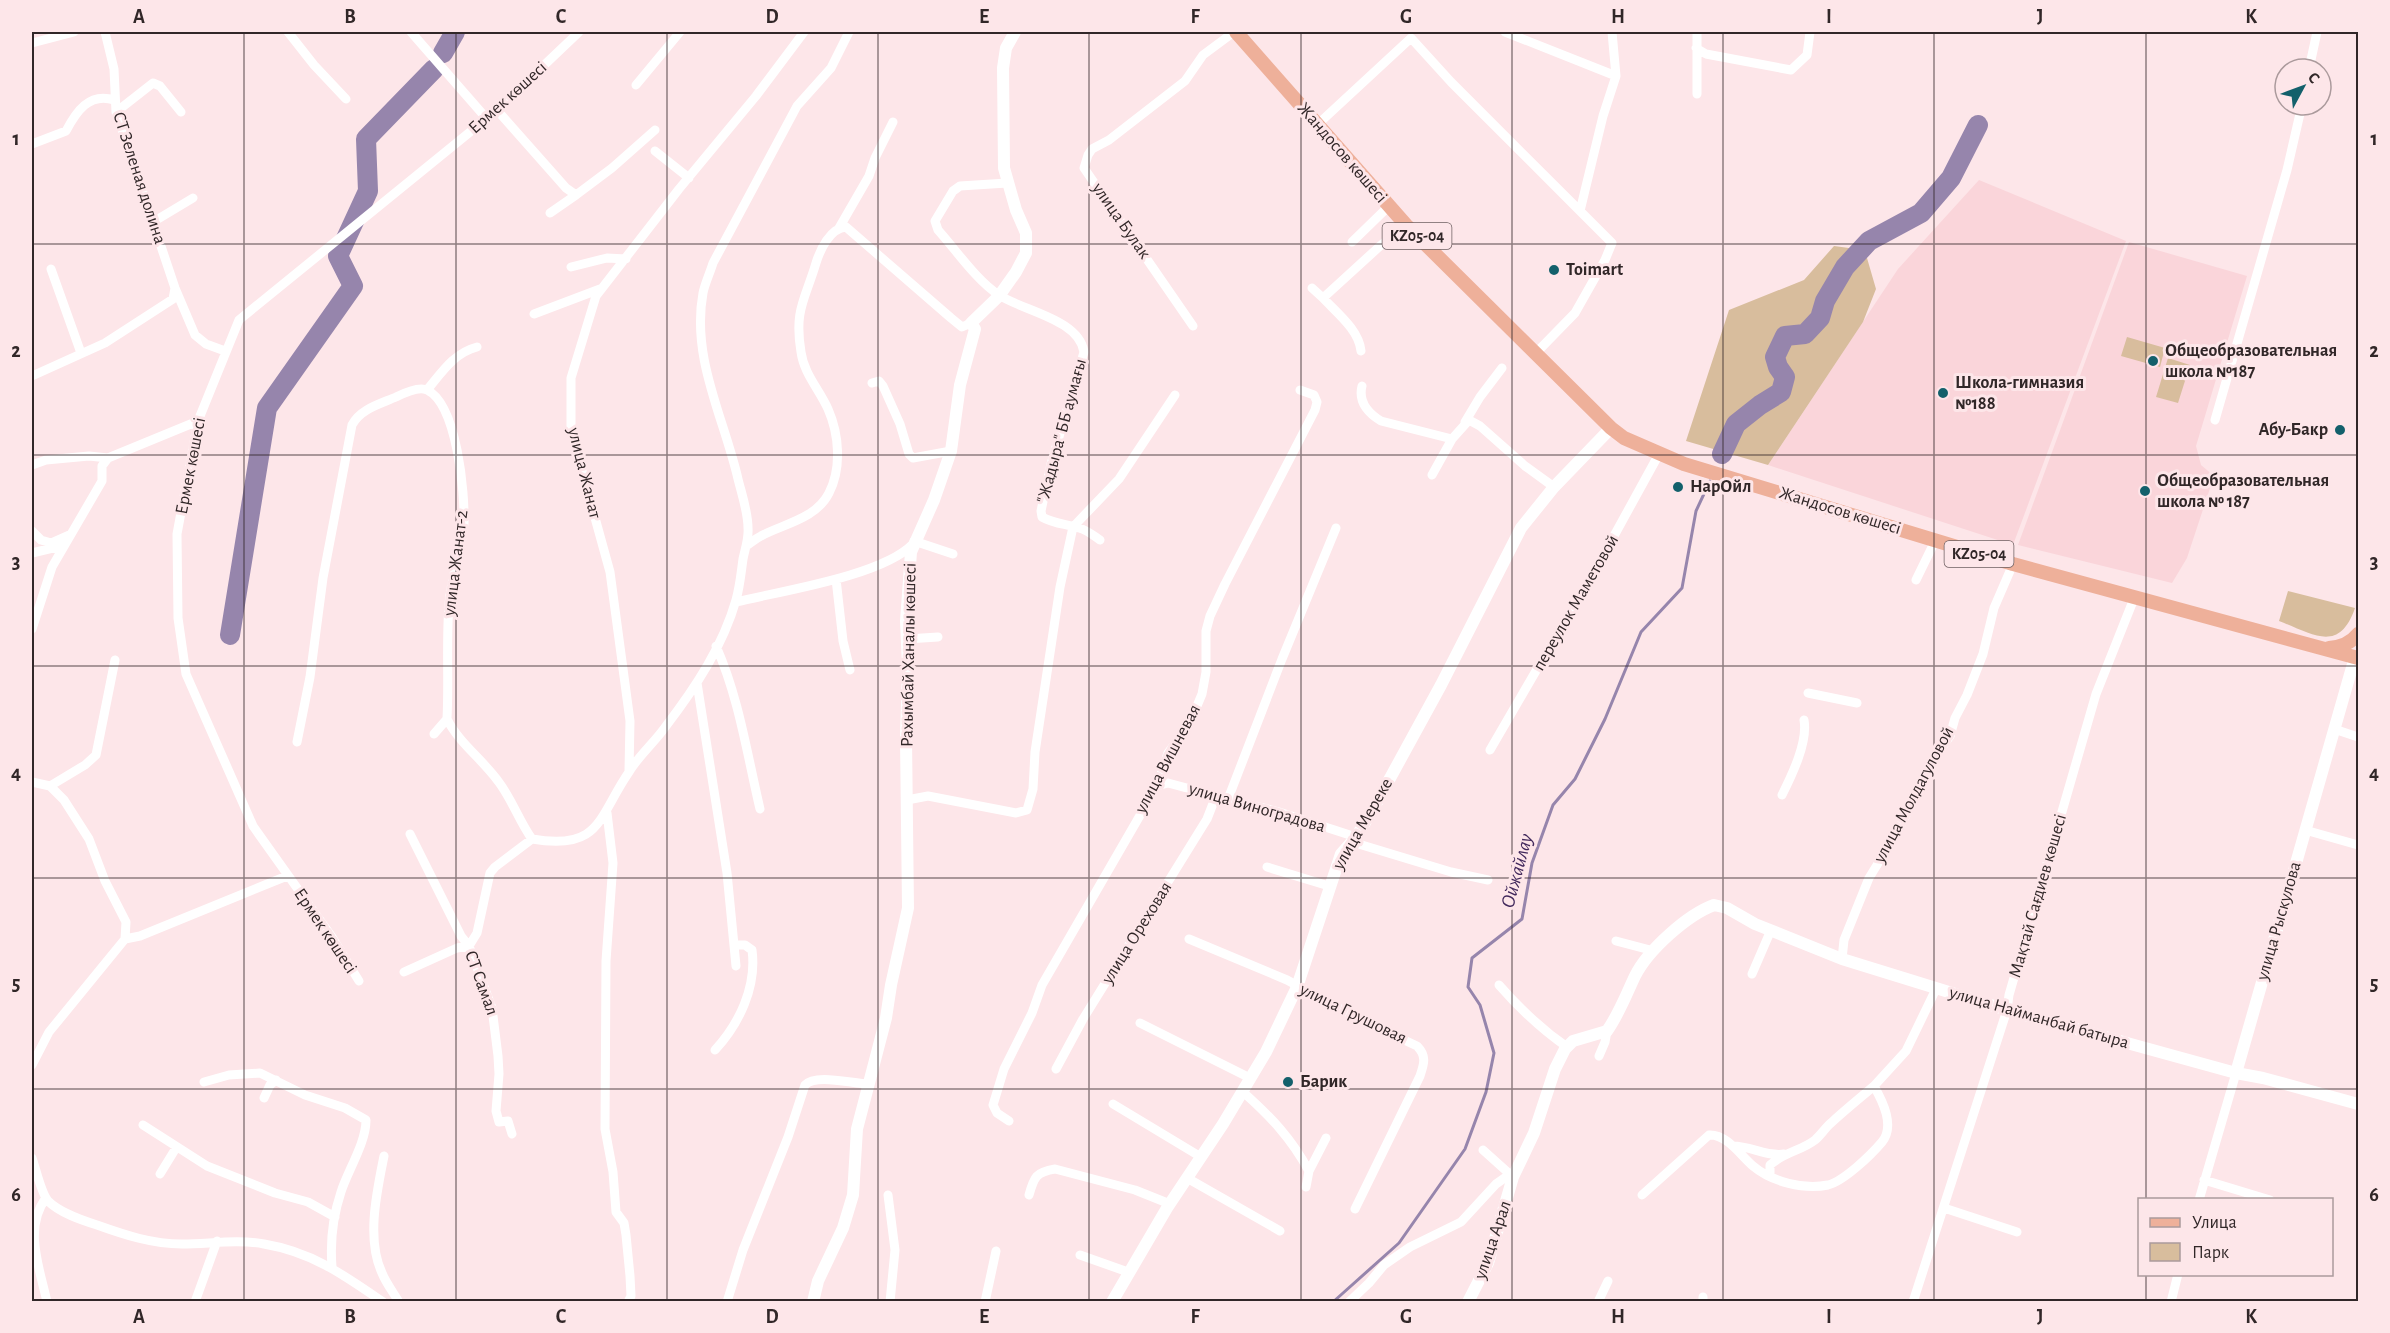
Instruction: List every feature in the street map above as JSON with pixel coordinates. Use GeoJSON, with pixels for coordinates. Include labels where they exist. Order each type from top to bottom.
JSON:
{"type":"FeatureCollection","features":[{"type":"Feature","properties":{"kind":"main road","name":"Жандосов көшесі"},"geometry":{"type":"LineString","coordinates":[[1235,32],[1406,225],[1535,354],[1624,438],[1659,454],[2013,564],[2324,648],[2357,652]]}},
{"type":"Feature","properties":{"kind":"main road"},"geometry":{"type":"LineString","coordinates":[[2324,648],[2345,645],[2358,634]]}},
{"type":"Feature","properties":{"kind":"street"},"geometry":{"type":"LineString","coordinates":[[32,43],[74,32]]}},
{"type":"Feature","properties":{"kind":"street","name":"СТ Зеленая долина"},"geometry":{"type":"LineString","coordinates":[[105,32],[114,69],[116,112],[175,288],[195,335],[206,344],[225,351]]}},
{"type":"Feature","properties":{"kind":"street"},"geometry":{"type":"LineString","coordinates":[[288,32],[314,65],[346,99]]}},
{"type":"Feature","properties":{"kind":"street"},"geometry":{"type":"LineString","coordinates":[[411,32],[487,119]]}},
{"type":"Feature","properties":{"kind":"street","name":"Ермек көшесі"},"geometry":{"type":"LineString","coordinates":[[359,981],[332,937],[253,826],[186,674],[178,618],[177,534],[198,421],[239,320],[487,119],[579,32]]}},
{"type":"Feature","properties":{"kind":"street"},"geometry":{"type":"LineString","coordinates":[[636,85],[681,32]]}},
{"type":"Feature","properties":{"kind":"street","name":"улица Жанат"},"geometry":{"type":"LineString","coordinates":[[629,771],[630,721],[614,596],[610,572],[571,430],[572,378],[600,290],[756,96],[804,32]]}},
{"type":"Feature","properties":{"kind":"street"},"geometry":{"type":"LineString","coordinates":[[404,972],[457,948],[469,946],[477,933],[490,873],[532,838],[560,840],[581,837],[598,824],[607,813],[629,771],[665,728],[697,683],[724,635],[736,602],[748,528],[736,467],[710,384],[704,355],[701,322],[704,290],[713,263],[797,106],[831,68],[849,32]]}},
{"type":"Feature","properties":{"kind":"street"},"geometry":{"type":"LineString","coordinates":[[844,224],[962,327],[971,322],[999,296],[1021,263],[1028,243],[1004,168],[1003,68],[1006,48],[1015,32]]}},
{"type":"Feature","properties":{"kind":"street","name":"улица Булак"},"geometry":{"type":"LineString","coordinates":[[1193,326],[1084,168],[1092,149],[1185,81],[1203,55],[1235,32]]}},
{"type":"Feature","properties":{"kind":"street"},"geometry":{"type":"LineString","coordinates":[[1317,125],[1411,38],[1421,32]]}},
{"type":"Feature","properties":{"kind":"street"},"geometry":{"type":"LineString","coordinates":[[1505,32],[1616,76]]}},
{"type":"Feature","properties":{"kind":"street"},"geometry":{"type":"LineString","coordinates":[[1580,211],[1603,117],[1616,76],[1612,32]]}},
{"type":"Feature","properties":{"kind":"street"},"geometry":{"type":"LineString","coordinates":[[1696,94],[1697,32]]}},
{"type":"Feature","properties":{"kind":"street"},"geometry":{"type":"LineString","coordinates":[[1696,48],[1706,54],[1791,70],[1807,55],[1810,32]]}},
{"type":"Feature","properties":{"kind":"street"},"geometry":{"type":"LineString","coordinates":[[2312,57],[2317,32]]}},
{"type":"Feature","properties":{"kind":"street"},"geometry":{"type":"LineString","coordinates":[[1411,38],[1451,82],[1612,243],[1575,313],[1535,354]]}},
{"type":"Feature","properties":{"kind":"street"},"geometry":{"type":"LineString","coordinates":[[116,112],[153,83],[160,86],[181,112]]}},
{"type":"Feature","properties":{"kind":"street"},"geometry":{"type":"LineString","coordinates":[[32,144],[66,131],[73,116],[88,101],[101,98],[114,100]]}},
{"type":"Feature","properties":{"kind":"street"},"geometry":{"type":"LineString","coordinates":[[497,110],[544,165],[576,195]]}},
{"type":"Feature","properties":{"kind":"street"},"geometry":{"type":"LineString","coordinates":[[2215,420],[2287,170],[2299,117]]}},
{"type":"Feature","properties":{"kind":"street"},"geometry":{"type":"LineString","coordinates":[[746,546],[760,536],[797,521],[821,505],[828,496],[835,477],[837,445],[834,427],[828,409],[803,364],[798,319],[801,303],[819,253],[844,224],[893,123]]}},
{"type":"Feature","properties":{"kind":"street"},"geometry":{"type":"LineString","coordinates":[[550,213],[612,168],[655,130]]}},
{"type":"Feature","properties":{"kind":"street"},"geometry":{"type":"LineString","coordinates":[[655,151],[689,178]]}},
{"type":"Feature","properties":{"kind":"street"},"geometry":{"type":"LineString","coordinates":[[972,176],[994,185],[1007,183]]}},
{"type":"Feature","properties":{"kind":"street"},"geometry":{"type":"LineString","coordinates":[[987,183],[960,186],[953,191],[935,221],[938,231],[999,296]]}},
{"type":"Feature","properties":{"kind":"street"},"geometry":{"type":"LineString","coordinates":[[153,222],[193,198]]}},
{"type":"Feature","properties":{"kind":"street"},"geometry":{"type":"LineString","coordinates":[[1352,242],[1389,206]]}},
{"type":"Feature","properties":{"kind":"street"},"geometry":{"type":"LineString","coordinates":[[1323,298],[1406,225]]}},
{"type":"Feature","properties":{"kind":"street"},"geometry":{"type":"LineString","coordinates":[[571,267],[607,258],[626,259]]}},
{"type":"Feature","properties":{"kind":"street"},"geometry":{"type":"LineString","coordinates":[[51,269],[81,353]]}},
{"type":"Feature","properties":{"kind":"street"},"geometry":{"type":"LineString","coordinates":[[32,376],[105,343],[173,299],[175,288]]}},
{"type":"Feature","properties":{"kind":"street"},"geometry":{"type":"LineString","coordinates":[[1312,288],[1355,333],[1360,342],[1361,351]]}},
{"type":"Feature","properties":{"kind":"street"},"geometry":{"type":"LineString","coordinates":[[534,314],[600,290]]}},
{"type":"Feature","properties":{"kind":"street","name":"\"Жадыра\" ББ аумағы"},"geometry":{"type":"LineString","coordinates":[[999,296],[1073,331],[1082,343],[1084,352],[1051,464],[1041,511],[1042,517],[1046,519],[1081,528],[1100,540]]}},
{"type":"Feature","properties":{"kind":"street","name":"Рахымбай Ханалы көшесі"},"geometry":{"type":"LineString","coordinates":[[813,1302],[818,1281],[843,1228],[853,1195],[857,1129],[886,1018],[908,908],[907,598],[914,542],[934,500],[951,451],[962,377],[975,329],[971,322]]}},
{"type":"Feature","properties":{"kind":"street"},"geometry":{"type":"LineString","coordinates":[[297,742],[308,687],[323,578],[352,425],[356,416],[402,394],[423,388],[427,390],[456,356],[464,350],[477,346]]}},
{"type":"Feature","properties":{"kind":"street"},"geometry":{"type":"LineString","coordinates":[[1432,475],[1452,439],[1470,419],[1480,397],[1502,368]]}},
{"type":"Feature","properties":{"kind":"street"},"geometry":{"type":"LineString","coordinates":[[872,383],[879,381],[883,386],[900,424],[909,454],[913,458],[951,451]]}},
{"type":"Feature","properties":{"kind":"street"},"geometry":{"type":"LineString","coordinates":[[1362,386],[1360,393],[1364,405],[1381,421],[1452,439]]}},
{"type":"Feature","properties":{"kind":"street","name":"улица Жанат-2"},"geometry":{"type":"LineString","coordinates":[[427,390],[439,402],[450,424],[464,503],[462,543],[448,604],[447,719]]}},
{"type":"Feature","properties":{"kind":"street","name":"улица Вишневая"},"geometry":{"type":"LineString","coordinates":[[1010,1121],[997,1113],[993,1105],[1004,1069],[1032,1013],[1036,997],[1047,976],[1156,786],[1168,753],[1189,725],[1202,694],[1206,672],[1204,651],[1206,631],[1210,616],[1315,410],[1317,402],[1314,395],[1300,390]]}},
{"type":"Feature","properties":{"kind":"street"},"geometry":{"type":"LineString","coordinates":[[907,800],[928,796],[1016,813],[1027,810],[1033,789],[1035,752],[1060,587],[1073,527],[1119,479],[1175,395]]}},
{"type":"Feature","properties":{"kind":"street"},"geometry":{"type":"LineString","coordinates":[[1470,419],[1525,466],[1554,487]]}},
{"type":"Feature","properties":{"kind":"street"},"geometry":{"type":"LineString","coordinates":[[32,465],[46,460],[88,456],[108,458],[198,421]]}},
{"type":"Feature","properties":{"kind":"street","name":"улица Мереке"},"geometry":{"type":"LineString","coordinates":[[1112,1302],[1128,1272],[1266,1052],[1297,987],[1341,854],[1354,840],[1441,685],[1521,528],[1554,487],[1611,428]]}},
{"type":"Feature","properties":{"kind":"street","name":"переулок Маметовой"},"geometry":{"type":"LineString","coordinates":[[1490,750],[1659,454]]}},
{"type":"Feature","properties":{"kind":"street"},"geometry":{"type":"LineString","coordinates":[[32,629],[45,586],[65,543],[102,481],[102,466],[108,458]]}},
{"type":"Feature","properties":{"kind":"street"},"geometry":{"type":"LineString","coordinates":[[1228,799],[1336,528]]}},
{"type":"Feature","properties":{"kind":"street"},"geometry":{"type":"LineString","coordinates":[[32,531],[41,540],[51,543],[72,534]]}},
{"type":"Feature","properties":{"kind":"street"},"geometry":{"type":"LineString","coordinates":[[1916,580],[1935,541]]}},
{"type":"Feature","properties":{"kind":"street"},"geometry":{"type":"LineString","coordinates":[[736,602],[836,579],[899,556],[914,542],[953,554]]}},
{"type":"Feature","properties":{"kind":"street"},"geometry":{"type":"LineString","coordinates":[[32,553],[65,543]]}},
{"type":"Feature","properties":{"kind":"street","name":"улица Молдагуловой"},"geometry":{"type":"LineString","coordinates":[[1842,959],[1844,940],[1869,878],[1898,831],[1934,759],[1950,736],[1955,718],[1983,654],[1994,608],[2013,564]]}},
{"type":"Feature","properties":{"kind":"street"},"geometry":{"type":"LineString","coordinates":[[836,579],[843,641],[850,670]]}},
{"type":"Feature","properties":{"kind":"street","name":"Мақтай Сағдиев көшесі"},"geometry":{"type":"LineString","coordinates":[[1913,1302],[2007,1010],[2009,995],[2096,694],[2135,596]]}},
{"type":"Feature","properties":{"kind":"street"},"geometry":{"type":"LineString","coordinates":[[907,639],[938,638]]}},
{"type":"Feature","properties":{"kind":"street"},"geometry":{"type":"LineString","coordinates":[[716,646],[738,707],[760,809]]}},
{"type":"Feature","properties":{"kind":"street","name":"улица Рыскулова"},"geometry":{"type":"LineString","coordinates":[[2200,1198],[2357,652]]}},
{"type":"Feature","properties":{"kind":"street"},"geometry":{"type":"LineString","coordinates":[[51,786],[85,765],[96,755],[115,660]]}},
{"type":"Feature","properties":{"kind":"street"},"geometry":{"type":"LineString","coordinates":[[697,683],[726,861],[736,966]]}},
{"type":"Feature","properties":{"kind":"street"},"geometry":{"type":"LineString","coordinates":[[1808,693],[1857,703]]}},
{"type":"Feature","properties":{"kind":"street"},"geometry":{"type":"LineString","coordinates":[[434,734],[447,719],[453,732],[500,783],[532,838]]}},
{"type":"Feature","properties":{"kind":"street"},"geometry":{"type":"LineString","coordinates":[[1782,795],[1797,761],[1805,728],[1804,720]]}},
{"type":"Feature","properties":{"kind":"street"},"geometry":{"type":"LineString","coordinates":[[2334,729],[2358,737]]}},
{"type":"Feature","properties":{"kind":"street"},"geometry":{"type":"LineString","coordinates":[[32,782],[51,786],[64,800],[88,839],[105,881],[126,922],[125,939],[49,1032],[32,1065]]}},
{"type":"Feature","properties":{"kind":"street","name":"улица Виноградова"},"geometry":{"type":"LineString","coordinates":[[1156,786],[1168,783],[1280,812],[1354,840],[1451,872],[1488,880]]}},
{"type":"Feature","properties":{"kind":"street","name":"улица Ореховая"},"geometry":{"type":"LineString","coordinates":[[1056,1069],[1083,1019],[1201,828],[1216,796]]}},
{"type":"Feature","properties":{"kind":"street"},"geometry":{"type":"LineString","coordinates":[[607,813],[613,863],[606,961],[605,1129],[613,1172],[616,1212],[624,1223],[626,1235],[631,1296],[628,1302]]}},
{"type":"Feature","properties":{"kind":"street"},"geometry":{"type":"LineString","coordinates":[[2305,830],[2358,845]]}},
{"type":"Feature","properties":{"kind":"street","name":"СТ Самал"},"geometry":{"type":"LineString","coordinates":[[410,834],[477,965],[495,1022],[499,1074],[496,1111],[499,1122],[508,1121],[512,1134]]}},
{"type":"Feature","properties":{"kind":"street"},"geometry":{"type":"LineString","coordinates":[[1267,867],[1329,886]]}},
{"type":"Feature","properties":{"kind":"street"},"geometry":{"type":"LineString","coordinates":[[125,939],[140,936],[287,876]]}},
{"type":"Feature","properties":{"kind":"street","name":"улица Найманбай батыра"},"geometry":{"type":"LineString","coordinates":[[1654,951],[1687,920],[1714,905],[1727,908],[1771,930],[1842,959],[1936,989],[2236,1073],[2263,1078],[2358,1104]]}},
{"type":"Feature","properties":{"kind":"street"},"geometry":{"type":"LineString","coordinates":[[1752,974],[1771,930]]}},
{"type":"Feature","properties":{"kind":"street","name":"улица Грушовая"},"geometry":{"type":"LineString","coordinates":[[1189,939],[1287,980],[1417,1046],[1424,1057],[1420,1076],[1355,1209]]}},
{"type":"Feature","properties":{"kind":"street"},"geometry":{"type":"LineString","coordinates":[[1599,1056],[1607,1031],[1636,974],[1654,951],[1616,941]]}},
{"type":"Feature","properties":{"kind":"street"},"geometry":{"type":"LineString","coordinates":[[715,1050],[729,1034],[739,1017],[754,965],[752,950],[745,945],[735,945]]}},
{"type":"Feature","properties":{"kind":"street"},"geometry":{"type":"LineString","coordinates":[[1499,986],[1521,1010],[1567,1047],[1573,1041],[1607,1031]]}},
{"type":"Feature","properties":{"kind":"street"},"geometry":{"type":"LineString","coordinates":[[1733,1146],[1777,1155],[1798,1150],[1816,1139],[1828,1125],[1874,1086],[1906,1051],[1936,989]]}},
{"type":"Feature","properties":{"kind":"street"},"geometry":{"type":"LineString","coordinates":[[1140,1023],[1250,1078]]}},
{"type":"Feature","properties":{"kind":"street","name":"улица Арал"},"geometry":{"type":"LineString","coordinates":[[1468,1302],[1488,1263],[1513,1177],[1534,1133],[1555,1069],[1567,1047]]}},
{"type":"Feature","properties":{"kind":"street"},"geometry":{"type":"LineString","coordinates":[[204,1082],[229,1075],[260,1073],[305,1095],[361,1115],[366,1120],[363,1134],[341,1191],[335,1217],[331,1253],[332,1267]]}},
{"type":"Feature","properties":{"kind":"street"},"geometry":{"type":"LineString","coordinates":[[264,1098],[270,1085],[276,1080]]}},
{"type":"Feature","properties":{"kind":"street"},"geometry":{"type":"LineString","coordinates":[[727,1302],[743,1250],[788,1137],[805,1085],[812,1080],[869,1084]]}},
{"type":"Feature","properties":{"kind":"street"},"geometry":{"type":"LineString","coordinates":[[1642,1195],[1709,1135],[1715,1134],[1733,1146],[1754,1167],[1770,1176],[1798,1185],[1829,1185],[1861,1162],[1883,1141],[1888,1129],[1888,1121],[1874,1086]]}},
{"type":"Feature","properties":{"kind":"street"},"geometry":{"type":"LineString","coordinates":[[1243,1092],[1276,1122],[1294,1145],[1309,1172]]}},
{"type":"Feature","properties":{"kind":"street"},"geometry":{"type":"LineString","coordinates":[[1113,1104],[1201,1157]]}},
{"type":"Feature","properties":{"kind":"street"},"geometry":{"type":"LineString","coordinates":[[142,1125],[176,1148],[225,1174],[275,1193],[308,1202],[335,1217]]}},
{"type":"Feature","properties":{"kind":"street"},"geometry":{"type":"LineString","coordinates":[[1306,1187],[1309,1172],[1326,1137]]}},
{"type":"Feature","properties":{"kind":"street"},"geometry":{"type":"LineString","coordinates":[[1294,1145],[1305,1155],[1313,1156],[1320,1149]]}},
{"type":"Feature","properties":{"kind":"street"},"geometry":{"type":"LineString","coordinates":[[160,1174],[176,1148]]}},
{"type":"Feature","properties":{"kind":"street"},"geometry":{"type":"LineString","coordinates":[[1483,1150],[1513,1177]]}},
{"type":"Feature","properties":{"kind":"street"},"geometry":{"type":"LineString","coordinates":[[1770,1176],[1770,1165],[1784,1154]]}},
{"type":"Feature","properties":{"kind":"street"},"geometry":{"type":"LineString","coordinates":[[384,1156],[376,1211],[375,1246],[381,1272],[399,1302]]}},
{"type":"Feature","properties":{"kind":"street"},"geometry":{"type":"LineString","coordinates":[[32,1158],[46,1198],[58,1208],[84,1221],[134,1238],[166,1244],[217,1241],[262,1243],[320,1261],[383,1302]]}},
{"type":"Feature","properties":{"kind":"street"},"geometry":{"type":"LineString","coordinates":[[1029,1195],[1035,1177],[1041,1171],[1055,1169],[1135,1190],[1170,1204]]}},
{"type":"Feature","properties":{"kind":"street"},"geometry":{"type":"LineString","coordinates":[[1349,1302],[1384,1265],[1410,1246],[1461,1222],[1496,1184],[1506,1177],[1513,1177]]}},
{"type":"Feature","properties":{"kind":"street"},"geometry":{"type":"LineString","coordinates":[[1187,1178],[1280,1231]]}},
{"type":"Feature","properties":{"kind":"street"},"geometry":{"type":"LineString","coordinates":[[2204,1180],[2263,1198]]}},
{"type":"Feature","properties":{"kind":"street"},"geometry":{"type":"LineString","coordinates":[[888,1195],[895,1250],[890,1302]]}},
{"type":"Feature","properties":{"kind":"street"},"geometry":{"type":"LineString","coordinates":[[46,1198],[36,1215],[34,1240],[47,1302]]}},
{"type":"Feature","properties":{"kind":"street"},"geometry":{"type":"LineString","coordinates":[[1944,1208],[2017,1232]]}},
{"type":"Feature","properties":{"kind":"street"},"geometry":{"type":"LineString","coordinates":[[195,1302],[217,1241]]}},
{"type":"Feature","properties":{"kind":"street"},"geometry":{"type":"LineString","coordinates":[[985,1302],[996,1251]]}},
{"type":"Feature","properties":{"kind":"street"},"geometry":{"type":"LineString","coordinates":[[320,1261],[331,1253]]}},
{"type":"Feature","properties":{"kind":"street"},"geometry":{"type":"LineString","coordinates":[[1080,1255],[1128,1272]]}},
{"type":"Feature","properties":{"kind":"street"},"geometry":{"type":"LineString","coordinates":[[2171,1302],[2178,1276]]}},
{"type":"Feature","properties":{"kind":"street"},"geometry":{"type":"LineString","coordinates":[[1598,1302],[1608,1281]]}},
{"type":"Feature","properties":{"kind":"shaded area","name":"Школа-гимназия №188"},"geometry":{"type":"Polygon","coordinates":[[[1979,180],[2126,241],[2013,545],[1768,465],[1898,269],[1979,180]]]}},
{"type":"Feature","properties":{"kind":"shaded area","name":"Общеобразовательная школа №187"},"geometry":{"type":"Polygon","coordinates":[[[2129,242],[2247,276],[2196,446],[2201,465],[2214,476],[2187,558],[2172,583],[2018,545],[2129,242]]]}},
{"type":"Feature","properties":{"kind":"green space"},"geometry":{"type":"Polygon","coordinates":[[[1834,246],[1849,248],[1867,258],[1876,289],[1863,322],[1768,465],[1686,441],[1729,310],[1804,280],[1834,246]]]}},
{"type":"Feature","properties":{"kind":"green space"},"geometry":{"type":"Polygon","coordinates":[[[2127,337],[2165,348],[2160,367],[2121,356],[2127,337]]]}},
{"type":"Feature","properties":{"kind":"green space"},"geometry":{"type":"Polygon","coordinates":[[[2168,358],[2190,365],[2178,403],[2156,397],[2168,358]]]}},
{"type":"Feature","properties":{"kind":"green space"},"geometry":{"type":"Polygon","coordinates":[[[2288,591],[2355,608],[2349,622],[2341,631],[2333,636],[2314,635],[2279,621],[2288,591]]]}},
{"type":"Feature","properties":{"kind":"waterway"},"geometry":{"type":"LineString","coordinates":[[443,53],[455,32]]}},
{"type":"Feature","properties":{"kind":"waterway"},"geometry":{"type":"LineString","coordinates":[[230,635],[267,408],[353,286],[338,256],[368,191],[366,139],[434,69]]}},
{"type":"Feature","properties":{"kind":"waterway"},"geometry":{"type":"LineString","coordinates":[[1722,454],[1736,424],[1781,392],[1785,377],[1775,357],[1785,336],[1805,334],[1820,318],[1825,301],[1845,267],[1869,241],[1921,213],[1951,178],[1978,125]]}},
{"type":"Feature","properties":{"kind":"waterway","name":"Ойжайлау"},"geometry":{"type":"LineString","coordinates":[[1333,1302],[1399,1243],[1465,1149],[1486,1092],[1494,1053],[1480,1005],[1468,987],[1472,958],[1522,919],[1532,863],[1553,805],[1575,779],[1605,719],[1641,632],[1682,588],[1696,511],[1710,481]]}},
{"type":"Feature","properties":{"kind":"place","name":"Toimart"},"geometry":{"type":"Point","coordinates":[1554,270]}},
{"type":"Feature","properties":{"kind":"place","name":"Общеобразовательная школа №187"},"geometry":{"type":"Point","coordinates":[2153,361]}},
{"type":"Feature","properties":{"kind":"place","name":"Школа-гимназия №188"},"geometry":{"type":"Point","coordinates":[1943,393]}},
{"type":"Feature","properties":{"kind":"place","name":"Абу-Бакр"},"geometry":{"type":"Point","coordinates":[2340,430]}},
{"type":"Feature","properties":{"kind":"place","name":"НарОйл"},"geometry":{"type":"Point","coordinates":[1678,487]}},
{"type":"Feature","properties":{"kind":"place","name":"Общеобразовательная школа № 187"},"geometry":{"type":"Point","coordinates":[2145,491]}},
{"type":"Feature","properties":{"kind":"place","name":"Барик"},"geometry":{"type":"Point","coordinates":[1288,1082]}}]}
